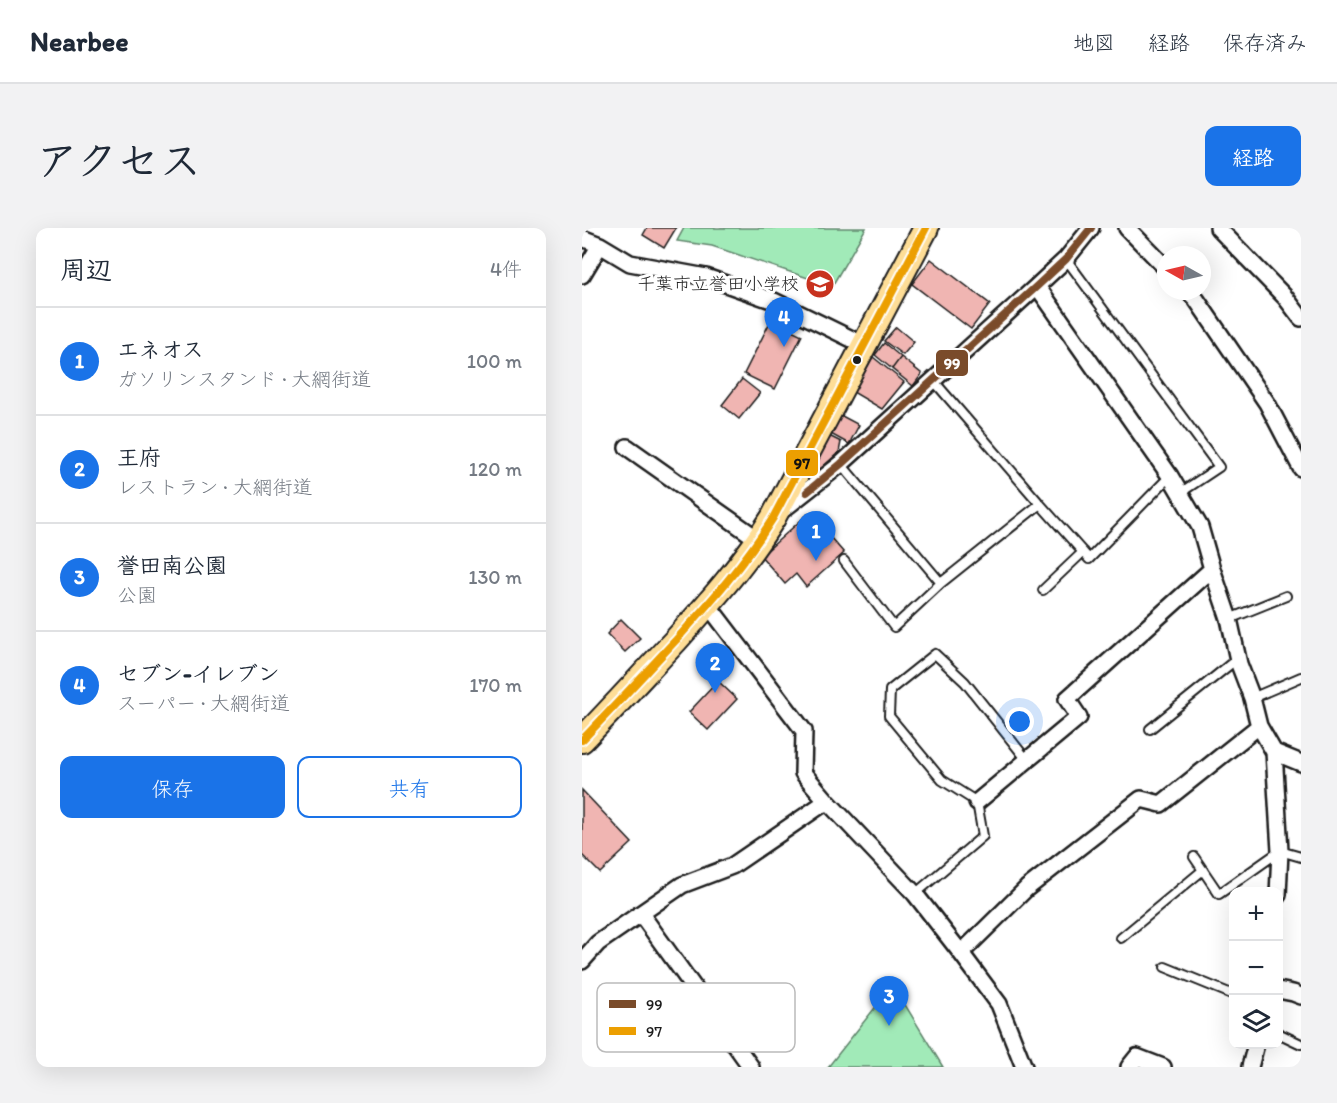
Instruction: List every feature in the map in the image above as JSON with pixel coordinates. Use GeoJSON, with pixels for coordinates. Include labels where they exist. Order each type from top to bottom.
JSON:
{"type":"FeatureCollection","features":[{"type":"Feature","properties":{"kind":"main road"},"geometry":{"type":"LineString","coordinates":[[582,740],[708,605],[734,575],[759,540],[773,518],[926,228]]}},
{"type":"Feature","properties":{"kind":"street"},"geometry":{"type":"LineString","coordinates":[[773,518],[841,464],[1037,286],[1066,258],[1091,228]]}},
{"type":"Feature","properties":{"kind":"street"},"geometry":{"type":"LineString","coordinates":[[1127,228],[1157,259]]}},
{"type":"Feature","properties":{"kind":"street"},"geometry":{"type":"LineString","coordinates":[[1218,228],[1285,297],[1301,318]]}},
{"type":"Feature","properties":{"kind":"street"},"geometry":{"type":"LineString","coordinates":[[582,238],[600,245],[630,263],[706,277],[774,301],[864,345]]}},
{"type":"Feature","properties":{"kind":"street"},"geometry":{"type":"LineString","coordinates":[[582,275],[600,245]]}},
{"type":"Feature","properties":{"kind":"street"},"geometry":{"type":"LineString","coordinates":[[1037,286],[1170,476],[1200,527],[1260,726],[1274,752],[1280,851],[1278,887]]}},
{"type":"Feature","properties":{"kind":"street"},"geometry":{"type":"LineString","coordinates":[[1197,300],[1267,403],[1301,468]]}},
{"type":"Feature","properties":{"kind":"street"},"geometry":{"type":"LineString","coordinates":[[627,447],[759,540]]}},
{"type":"Feature","properties":{"kind":"street"},"geometry":{"type":"LineString","coordinates":[[977,802],[1079,717],[1067,699],[1212,569]]}},
{"type":"Feature","properties":{"kind":"street"},"geometry":{"type":"LineString","coordinates":[[708,605],[804,731],[802,773],[915,894],[961,952],[999,1004],[1024,1067]]}},
{"type":"Feature","properties":{"kind":"street"},"geometry":{"type":"LineString","coordinates":[[961,952],[1027,888],[1141,800],[1161,804],[1260,726]]}},
{"type":"Feature","properties":{"kind":"street"},"geometry":{"type":"LineString","coordinates":[[1274,752],[1301,763]]}},
{"type":"Feature","properties":{"kind":"street"},"geometry":{"type":"LineString","coordinates":[[582,961],[598,943],[682,885],[732,866],[827,801]]}},
{"type":"Feature","properties":{"kind":"street"},"geometry":{"type":"LineString","coordinates":[[641,914],[691,983]]}},
{"type":"Feature","properties":{"kind":"street"},"geometry":{"type":"LineString","coordinates":[[1283,991],[1301,996]]}},
{"type":"Feature","properties":{"kind":"street"},"geometry":{"type":"LineString","coordinates":[[1250,1067],[1255,1049]]}},
{"type":"Feature","properties":{"kind":"street"},"geometry":{"type":"LineString","coordinates":[[740,1052],[751,1067]]}},
{"type":"Feature","properties":{"kind":"street"},"geometry":{"type":"LineString","coordinates":[[1129,1067],[1137,1057],[1163,1067]]}},
{"type":"Feature","properties":{"kind":"lane"},"geometry":{"type":"LineString","coordinates":[[1066,258],[1219,467],[1180,493]]}},
{"type":"Feature","properties":{"kind":"lane"},"geometry":{"type":"LineString","coordinates":[[933,380],[1089,559],[1170,476]]}},
{"type":"Feature","properties":{"kind":"lane"},"geometry":{"type":"LineString","coordinates":[[841,464],[941,583]]}},
{"type":"Feature","properties":{"kind":"lane"},"geometry":{"type":"LineString","coordinates":[[844,561],[894,627],[941,583],[1040,504]]}},
{"type":"Feature","properties":{"kind":"lane"},"geometry":{"type":"LineString","coordinates":[[1043,590],[1083,552]]}},
{"type":"Feature","properties":{"kind":"lane"},"geometry":{"type":"LineString","coordinates":[[1229,619],[1286,596]]}},
{"type":"Feature","properties":{"kind":"lane"},"geometry":{"type":"LineString","coordinates":[[915,894],[983,836],[977,802],[942,780],[889,716],[890,690],[936,654],[965,682],[1027,760]]}},
{"type":"Feature","properties":{"kind":"lane"},"geometry":{"type":"LineString","coordinates":[[1150,729],[1238,658]]}},
{"type":"Feature","properties":{"kind":"lane"},"geometry":{"type":"LineString","coordinates":[[1252,698],[1301,677]]}},
{"type":"Feature","properties":{"kind":"lane"},"geometry":{"type":"LineString","coordinates":[[1194,857],[1219,894],[1280,851],[1301,857]]}},
{"type":"Feature","properties":{"kind":"lane"},"geometry":{"type":"LineString","coordinates":[[1121,938],[1203,870]]}},
{"type":"Feature","properties":{"kind":"lane"},"geometry":{"type":"LineString","coordinates":[[1165,967],[1229,993]]}},
{"type":"Feature","properties":{"kind":"lane"},"geometry":{"type":"LineString","coordinates":[[1283,1036],[1301,1044]]}},
{"type":"Feature","properties":{"kind":"green space"},"geometry":{"type":"Polygon","coordinates":[[[684,228],[866,228],[832,286],[712,246],[677,241],[684,228]]]}},
{"type":"Feature","properties":{"kind":"green space"},"geometry":{"type":"Polygon","coordinates":[[[893,985],[943,1067],[828,1067],[893,985]]]}},
{"type":"Feature","properties":{"kind":"building"},"geometry":{"type":"Polygon","coordinates":[[[647,228],[676,228],[664,248],[643,235],[647,228]]]}},
{"type":"Feature","properties":{"kind":"building"},"geometry":{"type":"Polygon","coordinates":[[[931,259],[990,304],[971,329],[912,284],[931,259]]]}},
{"type":"Feature","properties":{"kind":"building"},"geometry":{"type":"Polygon","coordinates":[[[771,320],[802,335],[775,389],[744,374],[771,320]]]}},
{"type":"Feature","properties":{"kind":"building"},"geometry":{"type":"Polygon","coordinates":[[[896,327],[914,342],[903,355],[884,341],[896,327]]]}},
{"type":"Feature","properties":{"kind":"building"},"geometry":{"type":"Polygon","coordinates":[[[884,343],[901,357],[892,369],[875,355],[884,343]]]}},
{"type":"Feature","properties":{"kind":"building"},"geometry":{"type":"Polygon","coordinates":[[[873,357],[904,382],[882,409],[853,392],[873,357]]]}},
{"type":"Feature","properties":{"kind":"building"},"geometry":{"type":"Polygon","coordinates":[[[901,357],[922,374],[913,386],[892,369],[901,357]]]}},
{"type":"Feature","properties":{"kind":"building"},"geometry":{"type":"Polygon","coordinates":[[[742,379],[760,393],[739,419],[722,405],[742,379]]]}},
{"type":"Feature","properties":{"kind":"building"},"geometry":{"type":"Polygon","coordinates":[[[840,415],[859,425],[849,444],[829,433],[840,415]]]}},
{"type":"Feature","properties":{"kind":"building"},"geometry":{"type":"Polygon","coordinates":[[[827,435],[841,442],[839,452],[818,471],[810,467],[827,435]]]}},
{"type":"Feature","properties":{"kind":"building"},"geometry":{"type":"Polygon","coordinates":[[[809,513],[844,553],[806,587],[796,574],[785,584],[761,556],[809,513]]]}},
{"type":"Feature","properties":{"kind":"building"},"geometry":{"type":"Polygon","coordinates":[[[621,619],[640,638],[625,652],[607,634],[621,619]]]}},
{"type":"Feature","properties":{"kind":"building"},"geometry":{"type":"Polygon","coordinates":[[[718,681],[737,699],[708,730],[689,712],[718,681]]]}},
{"type":"Feature","properties":{"kind":"building"},"geometry":{"type":"Polygon","coordinates":[[[582,790],[632,843],[600,873],[582,855],[582,790]]]}},
{"type":"Feature","properties":{"kind":"transit line","name":"97"},"geometry":{"type":"LineString","coordinates":[[582,740],[702,611],[762,535],[926,228]]}},
{"type":"Feature","properties":{"kind":"transit line","name":"99"},"geometry":{"type":"LineString","coordinates":[[807,492],[841,464],[1037,286],[1066,259],[1091,228]]}},
{"type":"Feature","properties":{"kind":"place","name":"千葉市立誉田小学校"},"geometry":{"type":"Point","coordinates":[820,284]}},
{"type":"Feature","properties":{"kind":"place","name":"セブン-イレブン"},"geometry":{"type":"Point","coordinates":[784,347]}},
{"type":"Feature","properties":{"kind":"place","name":"エネオス"},"geometry":{"type":"Point","coordinates":[816,561]}},
{"type":"Feature","properties":{"kind":"place","name":"王府"},"geometry":{"type":"Point","coordinates":[715,693]}},
{"type":"Feature","properties":{"kind":"place","name":"誉田南公園"},"geometry":{"type":"Point","coordinates":[889,1026]}}]}
